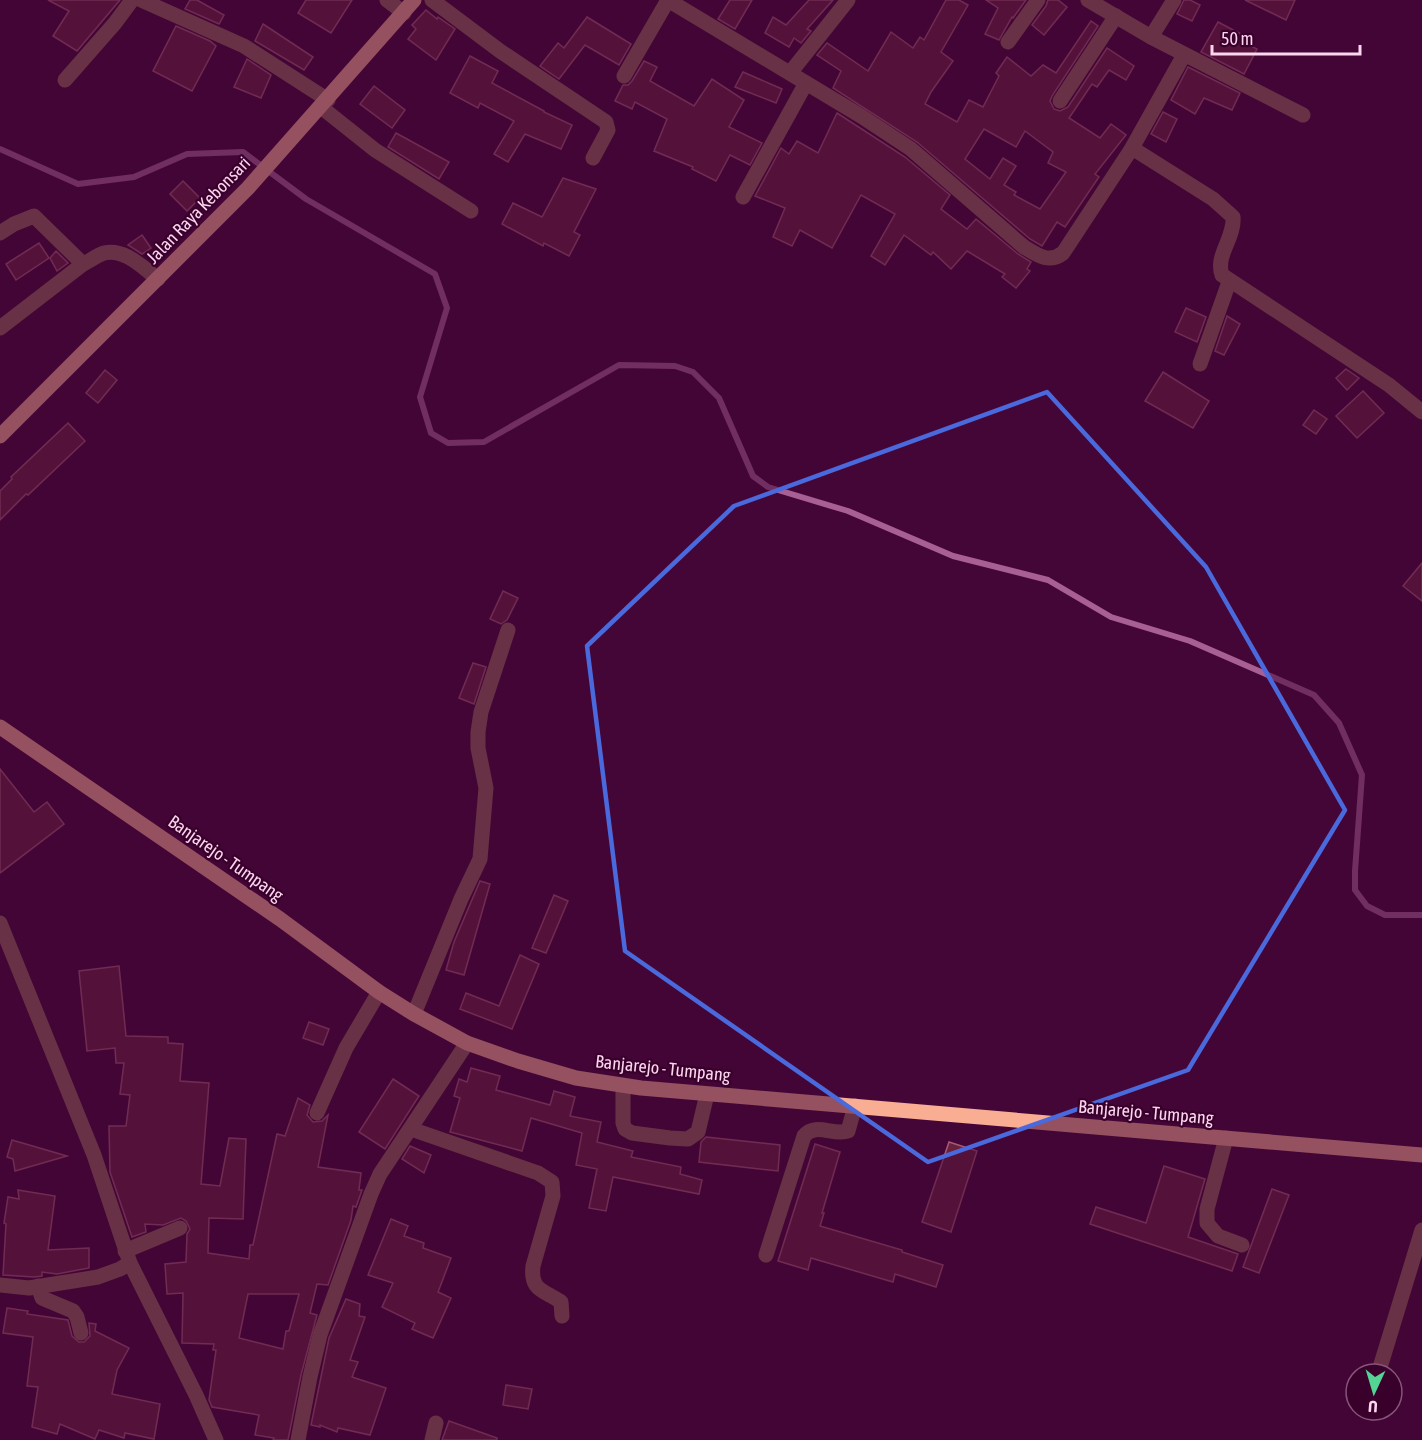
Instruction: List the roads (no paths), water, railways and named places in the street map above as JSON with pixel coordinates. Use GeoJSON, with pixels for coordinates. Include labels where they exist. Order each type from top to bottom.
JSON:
{"type":"FeatureCollection","features":[{"type":"Feature","properties":{"kind":"main road","name":"Jalan Raya Kebonsari"},"geometry":{"type":"LineString","coordinates":[[0,436],[248,188],[414,0]]}},
{"type":"Feature","properties":{"kind":"main road","name":"Banjarejo - Tumpang"},"geometry":{"type":"LineString","coordinates":[[0,727],[280,919],[379,992],[414,1014],[467,1043],[560,1074],[622,1086],[707,1094],[1422,1155]]}},
{"type":"Feature","properties":{"kind":"street"},"geometry":{"type":"LineString","coordinates":[[65,81],[132,0]]}},
{"type":"Feature","properties":{"kind":"street"},"geometry":{"type":"LineString","coordinates":[[141,0],[244,46],[325,103],[375,150],[471,211]]}},
{"type":"Feature","properties":{"kind":"street"},"geometry":{"type":"LineString","coordinates":[[387,0],[404,13]]}},
{"type":"Feature","properties":{"kind":"street"},"geometry":{"type":"LineString","coordinates":[[432,0],[500,51],[606,122],[608,130],[593,158]]}},
{"type":"Feature","properties":{"kind":"street"},"geometry":{"type":"LineString","coordinates":[[624,76],[668,0],[911,148],[1024,247],[1046,259],[1053,259],[1063,253],[1132,148],[1185,55]]}},
{"type":"Feature","properties":{"kind":"street"},"geometry":{"type":"LineString","coordinates":[[790,74],[848,0]]}},
{"type":"Feature","properties":{"kind":"street"},"geometry":{"type":"LineString","coordinates":[[1008,42],[1038,0]]}},
{"type":"Feature","properties":{"kind":"street"},"geometry":{"type":"LineString","coordinates":[[1088,0],[1150,37],[1303,115]]}},
{"type":"Feature","properties":{"kind":"street"},"geometry":{"type":"LineString","coordinates":[[1150,37],[1174,0]]}},
{"type":"Feature","properties":{"kind":"street"},"geometry":{"type":"LineString","coordinates":[[1060,101],[1116,16]]}},
{"type":"Feature","properties":{"kind":"street"},"geometry":{"type":"LineString","coordinates":[[743,197],[806,83]]}},
{"type":"Feature","properties":{"kind":"street"},"geometry":{"type":"LineString","coordinates":[[1132,148],[1213,199],[1233,217],[1232,231],[1220,263],[1222,276],[1380,379],[1422,412]]}},
{"type":"Feature","properties":{"kind":"street"},"geometry":{"type":"LineString","coordinates":[[0,233],[33,215],[52,231],[83,264]]}},
{"type":"Feature","properties":{"kind":"street"},"geometry":{"type":"LineString","coordinates":[[0,328],[83,264],[102,254],[118,253],[136,262],[158,279]]}},
{"type":"Feature","properties":{"kind":"street"},"geometry":{"type":"LineString","coordinates":[[1200,364],[1229,282]]}},
{"type":"Feature","properties":{"kind":"street"},"geometry":{"type":"LineString","coordinates":[[414,1014],[461,899],[480,859],[486,788],[477,748],[478,732],[481,712],[508,630]]}},
{"type":"Feature","properties":{"kind":"street"},"geometry":{"type":"LineString","coordinates":[[0,923],[94,1155],[125,1261],[196,1395],[216,1440]]}},
{"type":"Feature","properties":{"kind":"street"},"geometry":{"type":"LineString","coordinates":[[317,1113],[346,1048],[379,992]]}},
{"type":"Feature","properties":{"kind":"street"},"geometry":{"type":"LineString","coordinates":[[298,1440],[320,1335],[367,1204],[380,1174],[467,1043]]}},
{"type":"Feature","properties":{"kind":"street"},"geometry":{"type":"LineString","coordinates":[[622,1086],[622,1123],[625,1129],[632,1133],[670,1138],[688,1139],[698,1132],[707,1094]]}},
{"type":"Feature","properties":{"kind":"street"},"geometry":{"type":"LineString","coordinates":[[766,1255],[804,1136],[809,1130],[815,1129],[842,1133],[848,1131],[855,1106]]}},
{"type":"Feature","properties":{"kind":"street"},"geometry":{"type":"LineString","coordinates":[[411,1129],[538,1173],[552,1182],[554,1193],[533,1266],[533,1278],[535,1286],[561,1302],[562,1316]]}},
{"type":"Feature","properties":{"kind":"street"},"geometry":{"type":"LineString","coordinates":[[1226,1138],[1206,1218],[1208,1227],[1218,1236],[1242,1245]]}},
{"type":"Feature","properties":{"kind":"street"},"geometry":{"type":"LineString","coordinates":[[0,1285],[29,1288],[98,1277],[180,1228]]}},
{"type":"Feature","properties":{"kind":"street"},"geometry":{"type":"LineString","coordinates":[[1382,1362],[1422,1230]]}},
{"type":"Feature","properties":{"kind":"street"},"geometry":{"type":"LineString","coordinates":[[38,1286],[42,1298],[73,1311],[81,1333]]}},
{"type":"Feature","properties":{"kind":"street"},"geometry":{"type":"LineString","coordinates":[[432,1440],[436,1423]]}},
{"type":"Feature","properties":{"kind":"waterway"},"geometry":{"type":"LineString","coordinates":[[0,149],[78,184],[134,177],[187,154],[243,152],[306,199],[435,274],[447,308],[420,397],[431,433],[448,443],[484,442],[619,365],[675,366],[693,372],[719,398],[753,476],[768,487],[848,511],[953,556],[1048,580],[1111,617],[1190,641],[1314,695],[1339,723],[1362,775],[1355,890],[1367,906],[1385,915],[1422,915]]}}]}
